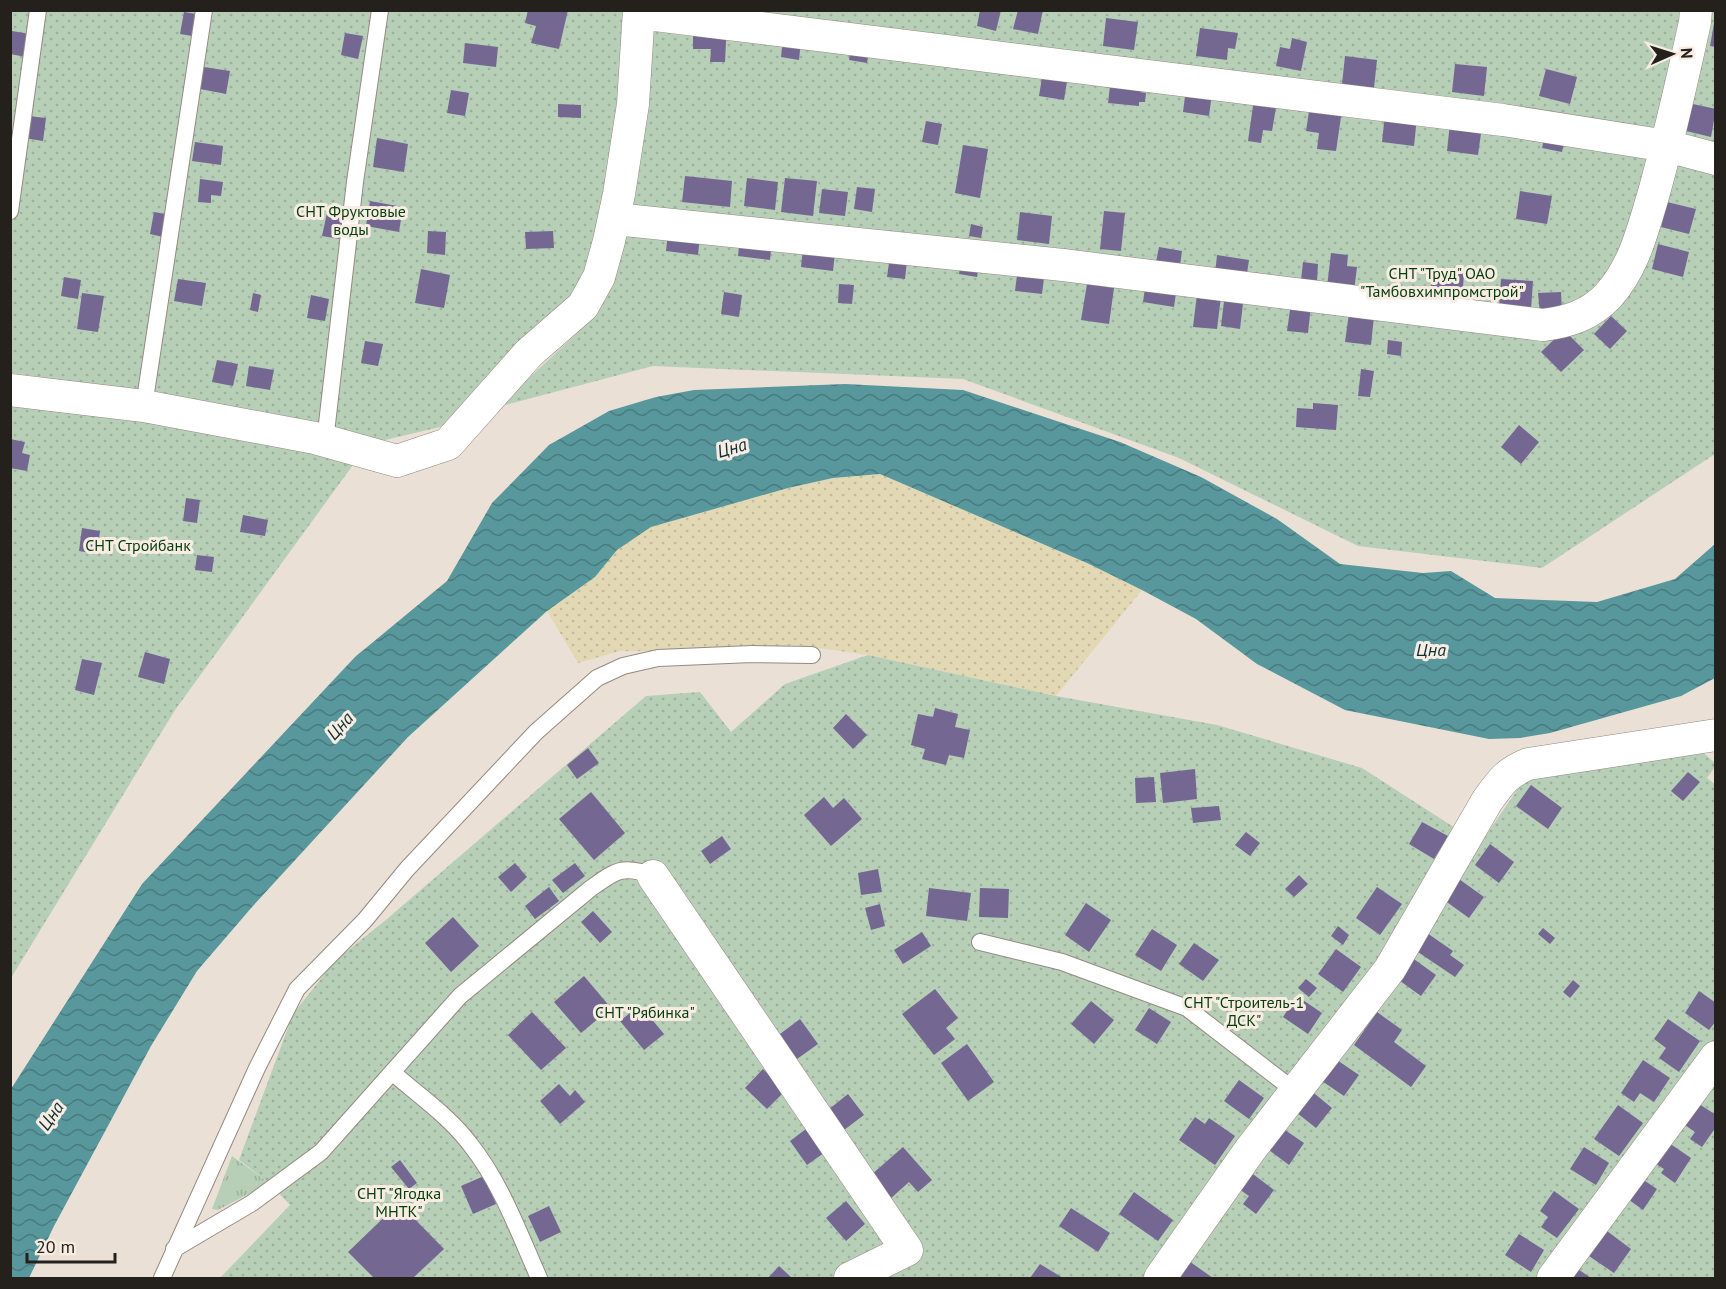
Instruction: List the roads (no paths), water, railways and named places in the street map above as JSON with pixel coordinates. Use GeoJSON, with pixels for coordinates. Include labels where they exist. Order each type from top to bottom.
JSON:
{"type":"FeatureCollection","features":[{"type":"Feature","properties":{"kind":"street"},"geometry":{"type":"LineString","coordinates":[[615,219],[1063,265],[1543,325],[1562,322],[1578,317],[1594,308],[1608,296],[1623,276],[1639,246],[1667,146],[1696,10]]}},
{"type":"Feature","properties":{"kind":"street"},"geometry":{"type":"LineString","coordinates":[[10,390],[144,406],[325,441],[397,461],[448,444],[529,353],[584,306],[599,277],[615,219],[633,104],[639,12],[1503,120],[1667,146],[1716,159]]}},
{"type":"Feature","properties":{"kind":"street"},"geometry":{"type":"LineString","coordinates":[[1160,1278],[1250,1150],[1389,969],[1502,779],[1513,770],[1528,764],[1716,735]]}},
{"type":"Feature","properties":{"kind":"street"},"geometry":{"type":"LineString","coordinates":[[653,876],[907,1250],[850,1278]]}},
{"type":"Feature","properties":{"kind":"street"},"geometry":{"type":"LineString","coordinates":[[1553,1278],[1716,1057]]}},
{"type":"Feature","properties":{"kind":"lane"},"geometry":{"type":"LineString","coordinates":[[10,211],[38,10]]}},
{"type":"Feature","properties":{"kind":"lane"},"geometry":{"type":"LineString","coordinates":[[144,406],[204,10]]}},
{"type":"Feature","properties":{"kind":"lane"},"geometry":{"type":"LineString","coordinates":[[325,441],[355,182],[380,10]]}},
{"type":"Feature","properties":{"kind":"lane"},"geometry":{"type":"LineString","coordinates":[[162,1278],[257,1068],[297,989],[365,920],[407,869],[536,732],[597,678],[623,666],[658,658],[752,654],[812,655]]}},
{"type":"Feature","properties":{"kind":"lane"},"geometry":{"type":"LineString","coordinates":[[174,1249],[252,1203],[321,1152],[460,996],[590,889],[621,870],[635,869],[653,876]]}},
{"type":"Feature","properties":{"kind":"lane"},"geometry":{"type":"LineString","coordinates":[[980,942],[1062,962],[1187,1008],[1295,1091]]}},
{"type":"Feature","properties":{"kind":"lane"},"geometry":{"type":"LineString","coordinates":[[392,1072],[438,1111],[470,1143],[497,1185],[539,1278]]}},
{"type":"Feature","properties":{"kind":"water","name":"Цна"},"geometry":{"type":"Polygon","coordinates":[[[845,384],[963,390],[1120,442],[1201,477],[1277,519],[1340,564],[1423,573],[1451,571],[1495,598],[1597,602],[1675,579],[1715,544],[1715,678],[1681,696],[1550,733],[1520,738],[1489,739],[1345,710],[1257,664],[1196,619],[1142,590],[1087,563],[880,474],[833,478],[788,488],[651,527],[617,550],[595,577],[547,611],[408,737],[252,907],[197,971],[151,1046],[54,1226],[29,1278],[11,1278],[11,1089],[142,884],[355,657],[447,581],[492,503],[549,445],[609,411],[656,397],[694,390],[845,384]]]}},
{"type":"Feature","properties":{"kind":"park label","name":"СНТ Фруктовые воды"},"geometry":{"type":"Point","coordinates":[351,220]}},
{"type":"Feature","properties":{"kind":"park label","name":"СНТ \"Труд\" ОАО \"Тамбовхимпромстрой\""},"geometry":{"type":"Point","coordinates":[1442,282]}},
{"type":"Feature","properties":{"kind":"park label","name":"СНТ Стройбанк"},"geometry":{"type":"Point","coordinates":[138,545]}},
{"type":"Feature","properties":{"kind":"park label","name":"СНТ \"Строитель-1 ДСК\""},"geometry":{"type":"Point","coordinates":[1244,1011]}},
{"type":"Feature","properties":{"kind":"park label","name":"СНТ \"Рябинка\""},"geometry":{"type":"Point","coordinates":[645,1012]}},
{"type":"Feature","properties":{"kind":"park label","name":"СНТ \"Ягодка МНТК\""},"geometry":{"type":"Point","coordinates":[399,1202]}}]}
